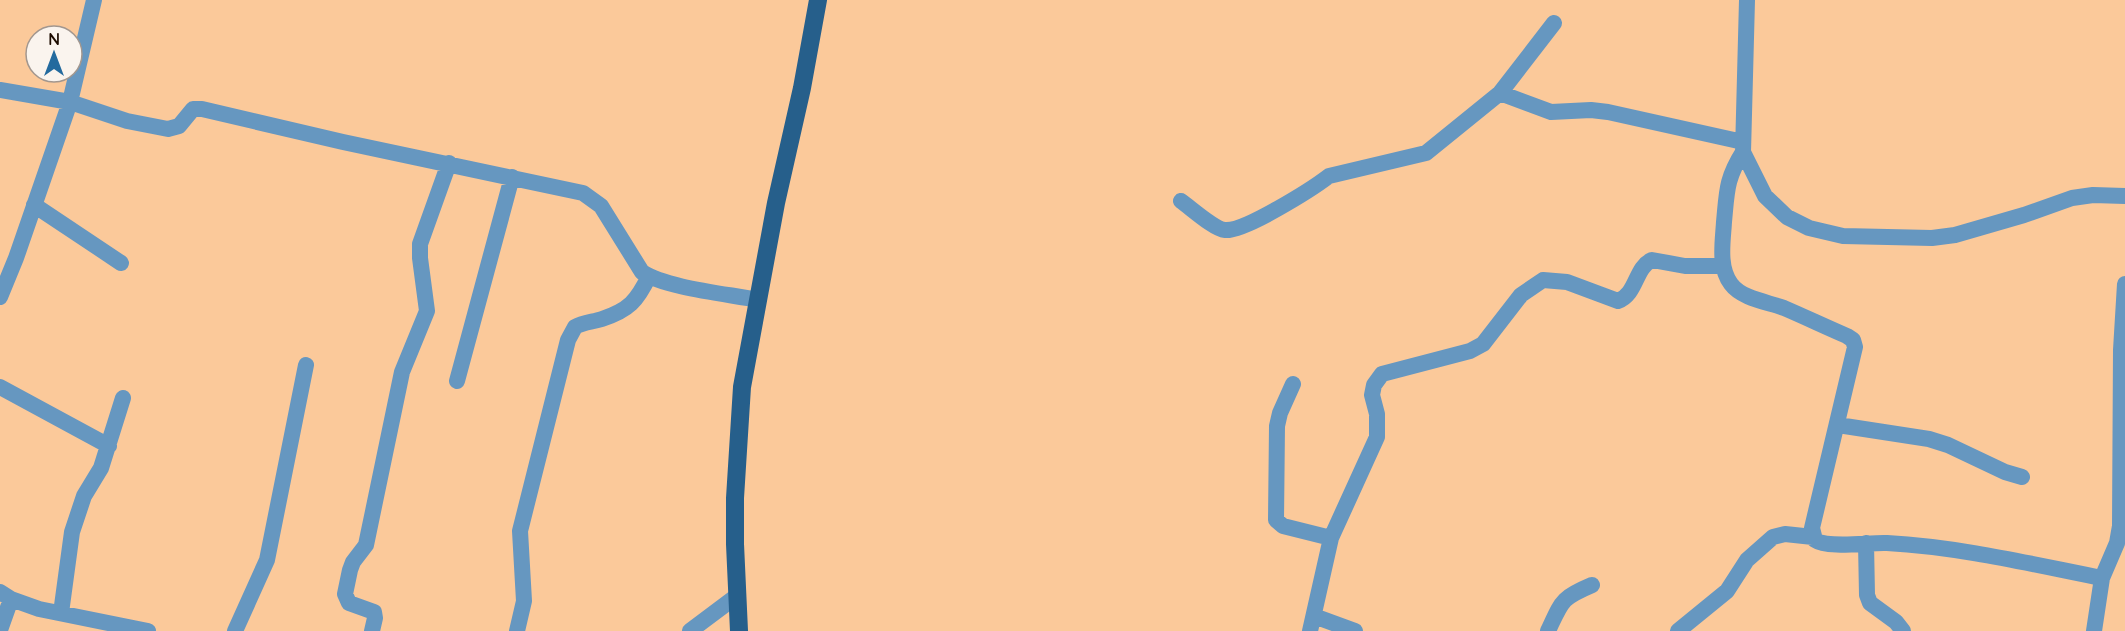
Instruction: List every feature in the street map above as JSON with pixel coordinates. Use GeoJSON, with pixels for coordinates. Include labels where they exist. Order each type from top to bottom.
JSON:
{"type":"FeatureCollection","features":[{"type":"Feature","properties":{"kind":"main road"},"geometry":{"type":"LineString","coordinates":[[739,631],[735,544],[742,387],[818,0]]}},
{"type":"Feature","properties":{"kind":"street"},"geometry":{"type":"LineString","coordinates":[[0,297],[16,258],[70,102],[94,0]]}},
{"type":"Feature","properties":{"kind":"street"},"geometry":{"type":"LineString","coordinates":[[1747,0],[1743,147],[1729,177],[1722,253],[1723,266],[1731,285],[1737,290],[1847,336],[1853,340],[1855,347],[1855,356],[1812,528],[1813,537],[1819,543],[1825,544],[1913,544],[1961,550],[2102,578]]}},
{"type":"Feature","properties":{"kind":"street"},"geometry":{"type":"LineString","coordinates":[[1181,201],[1220,229],[1228,230],[1246,225],[1316,186],[1329,176],[1426,153],[1500,93],[1554,23]]}},
{"type":"Feature","properties":{"kind":"street"},"geometry":{"type":"LineString","coordinates":[[0,90],[70,102],[127,120],[168,129],[179,126],[194,109],[202,109],[343,142],[583,193],[601,206],[642,272],[665,282],[758,300]]}},
{"type":"Feature","properties":{"kind":"street"},"geometry":{"type":"LineString","coordinates":[[1500,93],[1551,111],[1608,111],[1743,147]]}},
{"type":"Feature","properties":{"kind":"street"},"geometry":{"type":"LineString","coordinates":[[1743,147],[1765,196],[1781,212],[1809,228],[1843,236],[1943,237],[2024,215],[2072,198],[2092,195],[2125,196]]}},
{"type":"Feature","properties":{"kind":"street"},"geometry":{"type":"LineString","coordinates":[[372,631],[374,612],[349,603],[345,594],[353,562],[366,545],[402,372],[427,311],[420,243],[448,163]]}},
{"type":"Feature","properties":{"kind":"street"},"geometry":{"type":"LineString","coordinates":[[457,381],[512,177]]}},
{"type":"Feature","properties":{"kind":"street"},"geometry":{"type":"LineString","coordinates":[[34,206],[121,263]]}},
{"type":"Feature","properties":{"kind":"street"},"geometry":{"type":"LineString","coordinates":[[1354,631],[1312,623],[1331,538],[1377,437],[1377,414],[1372,394],[1374,385],[1382,374],[1470,351],[1483,344],[1521,295],[1543,280],[1567,282],[1618,301],[1629,295],[1645,265],[1652,260],[1685,266],[1723,266]]}},
{"type":"Feature","properties":{"kind":"street"},"geometry":{"type":"LineString","coordinates":[[518,631],[524,601],[520,531],[570,332],[580,324],[609,316],[629,306],[639,297],[649,276]]}},
{"type":"Feature","properties":{"kind":"street"},"geometry":{"type":"LineString","coordinates":[[2094,631],[2102,578],[2117,543],[2120,526],[2123,490],[2125,284]]}},
{"type":"Feature","properties":{"kind":"street"},"geometry":{"type":"LineString","coordinates":[[235,631],[267,560],[306,364]]}},
{"type":"Feature","properties":{"kind":"street"},"geometry":{"type":"LineString","coordinates":[[1293,384],[1280,413],[1278,426],[1276,520],[1282,526],[1331,538]]}},
{"type":"Feature","properties":{"kind":"street"},"geometry":{"type":"LineString","coordinates":[[0,387],[109,446]]}},
{"type":"Feature","properties":{"kind":"street"},"geometry":{"type":"LineString","coordinates":[[61,613],[72,532],[84,496],[101,468],[123,398]]}},
{"type":"Feature","properties":{"kind":"street"},"geometry":{"type":"LineString","coordinates":[[1838,425],[1929,439],[1948,445],[2005,472],[2022,477]]}},
{"type":"Feature","properties":{"kind":"street"},"geometry":{"type":"LineString","coordinates":[[1678,631],[1726,591],[1747,560],[1773,537],[1785,534],[1813,537]]}},
{"type":"Feature","properties":{"kind":"street"},"geometry":{"type":"LineString","coordinates":[[1866,543],[1867,596],[1870,603],[1896,622],[1903,631]]}},
{"type":"Feature","properties":{"kind":"street"},"geometry":{"type":"LineString","coordinates":[[1548,631],[1565,598],[1592,585]]}},
{"type":"Feature","properties":{"kind":"street"},"geometry":{"type":"LineString","coordinates":[[0,630],[6,595],[39,609],[147,631]]}},
{"type":"Feature","properties":{"kind":"street"},"geometry":{"type":"LineString","coordinates":[[690,631],[738,595]]}}]}
